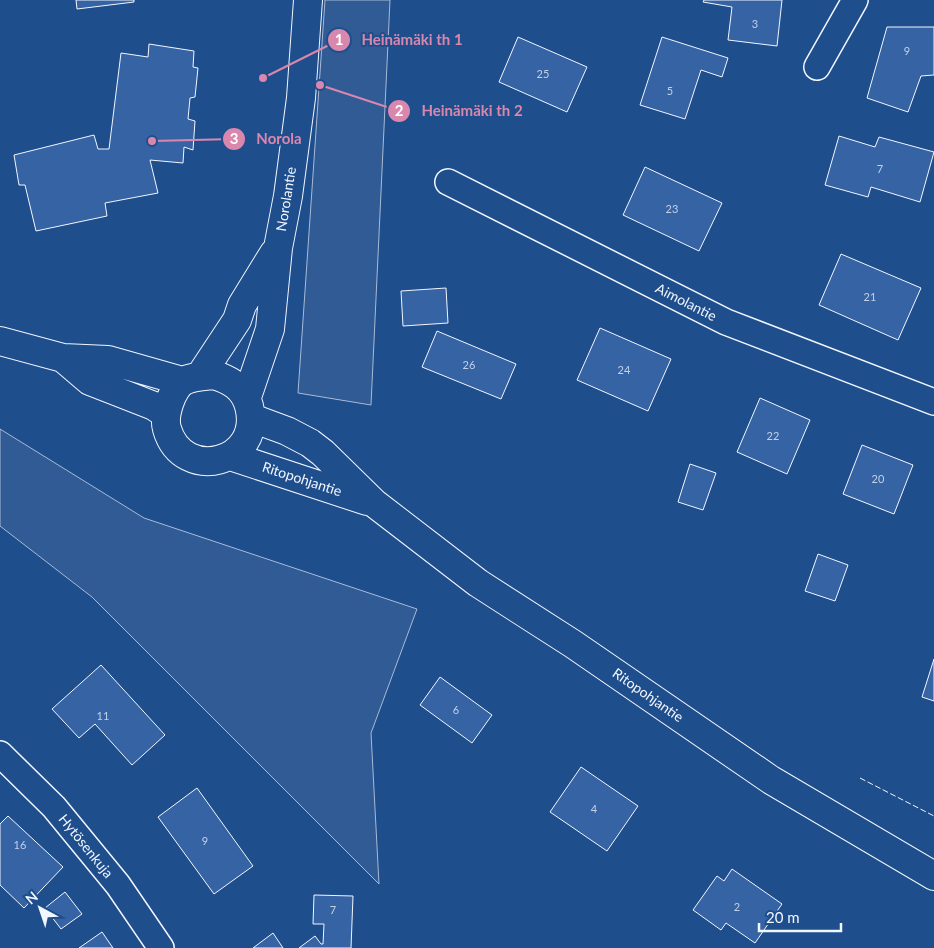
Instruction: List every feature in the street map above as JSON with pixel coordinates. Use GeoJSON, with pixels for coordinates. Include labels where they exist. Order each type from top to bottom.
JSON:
{"type":"FeatureCollection","features":[{"type":"Feature","properties":{"kind":"main road","name":"Norolantie"},"geometry":{"type":"LineString","coordinates":[[249,407],[270,329],[278,248],[288,196],[301,98],[308,0]]}},
{"type":"Feature","properties":{"kind":"main road","name":"Norolantie"},"geometry":{"type":"LineString","coordinates":[[191,379],[236,320],[242,305],[278,248]]}},
{"type":"Feature","properties":{"kind":"main road"},"geometry":{"type":"LineString","coordinates":[[0,341],[63,358],[108,360],[191,379],[214,376],[227,379],[238,386],[249,407],[248,437],[241,448],[230,456],[217,461],[204,462],[191,458],[179,450],[171,440],[166,427],[169,401],[191,379]]}},
{"type":"Feature","properties":{"kind":"main road"},"geometry":{"type":"LineString","coordinates":[[63,358],[90,381],[154,406],[166,414]]}},
{"type":"Feature","properties":{"kind":"main road","name":"Ritopohjantie"},"geometry":{"type":"LineString","coordinates":[[249,407],[310,443],[323,453],[374,503],[478,583],[573,644],[771,780],[932,876]]}},
{"type":"Feature","properties":{"kind":"main road","name":"Ritopohjantie"},"geometry":{"type":"LineString","coordinates":[[230,456],[374,503]]}},
{"type":"Feature","properties":{"kind":"street"},"geometry":{"type":"LineString","coordinates":[[817,67],[855,0]]}},
{"type":"Feature","properties":{"kind":"street","name":"Aimolantie"},"geometry":{"type":"LineString","coordinates":[[448,182],[726,322],[934,402]]}},
{"type":"Feature","properties":{"kind":"street","name":"Hytösenkuja"},"geometry":{"type":"LineString","coordinates":[[0,754],[54,807],[118,886],[161,948]]}},
{"type":"Feature","properties":{"kind":"shaded area"},"geometry":{"type":"Polygon","coordinates":[[[325,0],[390,0],[371,405],[298,393],[325,0]]]}},
{"type":"Feature","properties":{"kind":"shaded area"},"geometry":{"type":"Polygon","coordinates":[[[0,429],[144,518],[417,609],[371,733],[379,884],[92,597],[0,526],[0,429]]]}},
{"type":"Feature","properties":{"kind":"building"},"geometry":{"type":"Polygon","coordinates":[[[76,0],[134,0],[134,2],[77,9],[76,0]]]}},
{"type":"Feature","properties":{"kind":"building"},"geometry":{"type":"Polygon","coordinates":[[[704,0],[782,0],[777,46],[728,40],[732,7],[703,2],[704,0]]]}},
{"type":"Feature","properties":{"kind":"building"},"geometry":{"type":"Polygon","coordinates":[[[887,27],[934,27],[934,75],[921,76],[908,112],[867,98],[887,27]]]}},
{"type":"Feature","properties":{"kind":"building"},"geometry":{"type":"Polygon","coordinates":[[[518,37],[587,67],[567,112],[499,82],[518,37]]]}},
{"type":"Feature","properties":{"kind":"building"},"geometry":{"type":"Polygon","coordinates":[[[662,37],[728,58],[722,77],[701,70],[685,119],[640,105],[662,37]]]}},
{"type":"Feature","properties":{"kind":"building"},"geometry":{"type":"Polygon","coordinates":[[[149,44],[194,51],[193,67],[198,68],[195,97],[190,98],[188,119],[195,121],[193,150],[184,147],[183,163],[150,160],[158,193],[105,203],[107,216],[36,231],[25,185],[19,185],[14,155],[94,135],[98,149],[109,149],[121,53],[148,57],[149,44]]]}},
{"type":"Feature","properties":{"kind":"building"},"geometry":{"type":"Polygon","coordinates":[[[839,136],[875,147],[879,137],[934,152],[920,202],[871,187],[868,197],[825,185],[839,136]]]}},
{"type":"Feature","properties":{"kind":"building"},"geometry":{"type":"Polygon","coordinates":[[[645,167],[722,203],[699,251],[623,215],[645,167]]]}},
{"type":"Feature","properties":{"kind":"building"},"geometry":{"type":"Polygon","coordinates":[[[841,254],[921,288],[898,340],[819,305],[841,254]]]}},
{"type":"Feature","properties":{"kind":"building"},"geometry":{"type":"Polygon","coordinates":[[[446,288],[448,323],[403,326],[401,291],[446,288]]]}},
{"type":"Feature","properties":{"kind":"building"},"geometry":{"type":"Polygon","coordinates":[[[600,328],[671,359],[648,411],[577,380],[600,328]]]}},
{"type":"Feature","properties":{"kind":"building"},"geometry":{"type":"Polygon","coordinates":[[[437,331],[516,364],[501,399],[422,367],[437,331]]]}},
{"type":"Feature","properties":{"kind":"building"},"geometry":{"type":"Polygon","coordinates":[[[760,398],[810,420],[787,474],[737,452],[760,398]]]}},
{"type":"Feature","properties":{"kind":"building"},"geometry":{"type":"Polygon","coordinates":[[[862,445],[913,465],[894,514],[843,494],[862,445]]]}},
{"type":"Feature","properties":{"kind":"building"},"geometry":{"type":"Polygon","coordinates":[[[690,464],[716,473],[703,510],[678,502],[690,464]]]}},
{"type":"Feature","properties":{"kind":"building"},"geometry":{"type":"Polygon","coordinates":[[[818,554],[848,565],[835,601],[805,591],[818,554]]]}},
{"type":"Feature","properties":{"kind":"building"},"geometry":{"type":"Polygon","coordinates":[[[934,659],[934,701],[922,697],[934,659]]]}},
{"type":"Feature","properties":{"kind":"building"},"geometry":{"type":"Polygon","coordinates":[[[101,665],[165,735],[132,765],[95,724],[79,738],[52,709],[101,665]]]}},
{"type":"Feature","properties":{"kind":"building"},"geometry":{"type":"Polygon","coordinates":[[[440,677],[492,715],[472,743],[420,705],[440,677]]]}},
{"type":"Feature","properties":{"kind":"building"},"geometry":{"type":"Polygon","coordinates":[[[581,767],[638,806],[607,851],[550,812],[581,767]]]}},
{"type":"Feature","properties":{"kind":"building"},"geometry":{"type":"Polygon","coordinates":[[[197,788],[253,866],[214,894],[158,817],[197,788]]]}},
{"type":"Feature","properties":{"kind":"building"},"geometry":{"type":"Polygon","coordinates":[[[8,816],[63,867],[24,908],[0,885],[0,824],[8,816]]]}},
{"type":"Feature","properties":{"kind":"building"},"geometry":{"type":"Polygon","coordinates":[[[732,869],[782,904],[755,943],[726,923],[721,930],[693,910],[717,876],[724,881],[732,869]]]}},
{"type":"Feature","properties":{"kind":"building"},"geometry":{"type":"Polygon","coordinates":[[[65,892],[82,914],[61,929],[45,908],[65,892]]]}},
{"type":"Feature","properties":{"kind":"building"},"geometry":{"type":"Polygon","coordinates":[[[314,895],[353,896],[351,948],[299,948],[315,936],[323,944],[324,924],[313,924],[314,895]]]}},
{"type":"Feature","properties":{"kind":"building"},"geometry":{"type":"Polygon","coordinates":[[[102,932],[113,948],[79,948],[102,932]]]}},
{"type":"Feature","properties":{"kind":"building"},"geometry":{"type":"Polygon","coordinates":[[[273,933],[283,948],[253,948],[273,933]]]}},
{"type":"Feature","properties":{"kind":"fence"},"geometry":{"type":"LineString","coordinates":[[860,778],[934,816]]}},
{"type":"Feature","properties":{"kind":"place","name":"Heinämäki th 1"},"geometry":{"type":"Point","coordinates":[263,78]}},
{"type":"Feature","properties":{"kind":"place","name":"Heinämäki th 2"},"geometry":{"type":"Point","coordinates":[320,85]}},
{"type":"Feature","properties":{"kind":"place","name":"Norola"},"geometry":{"type":"Point","coordinates":[152,141]}}]}
